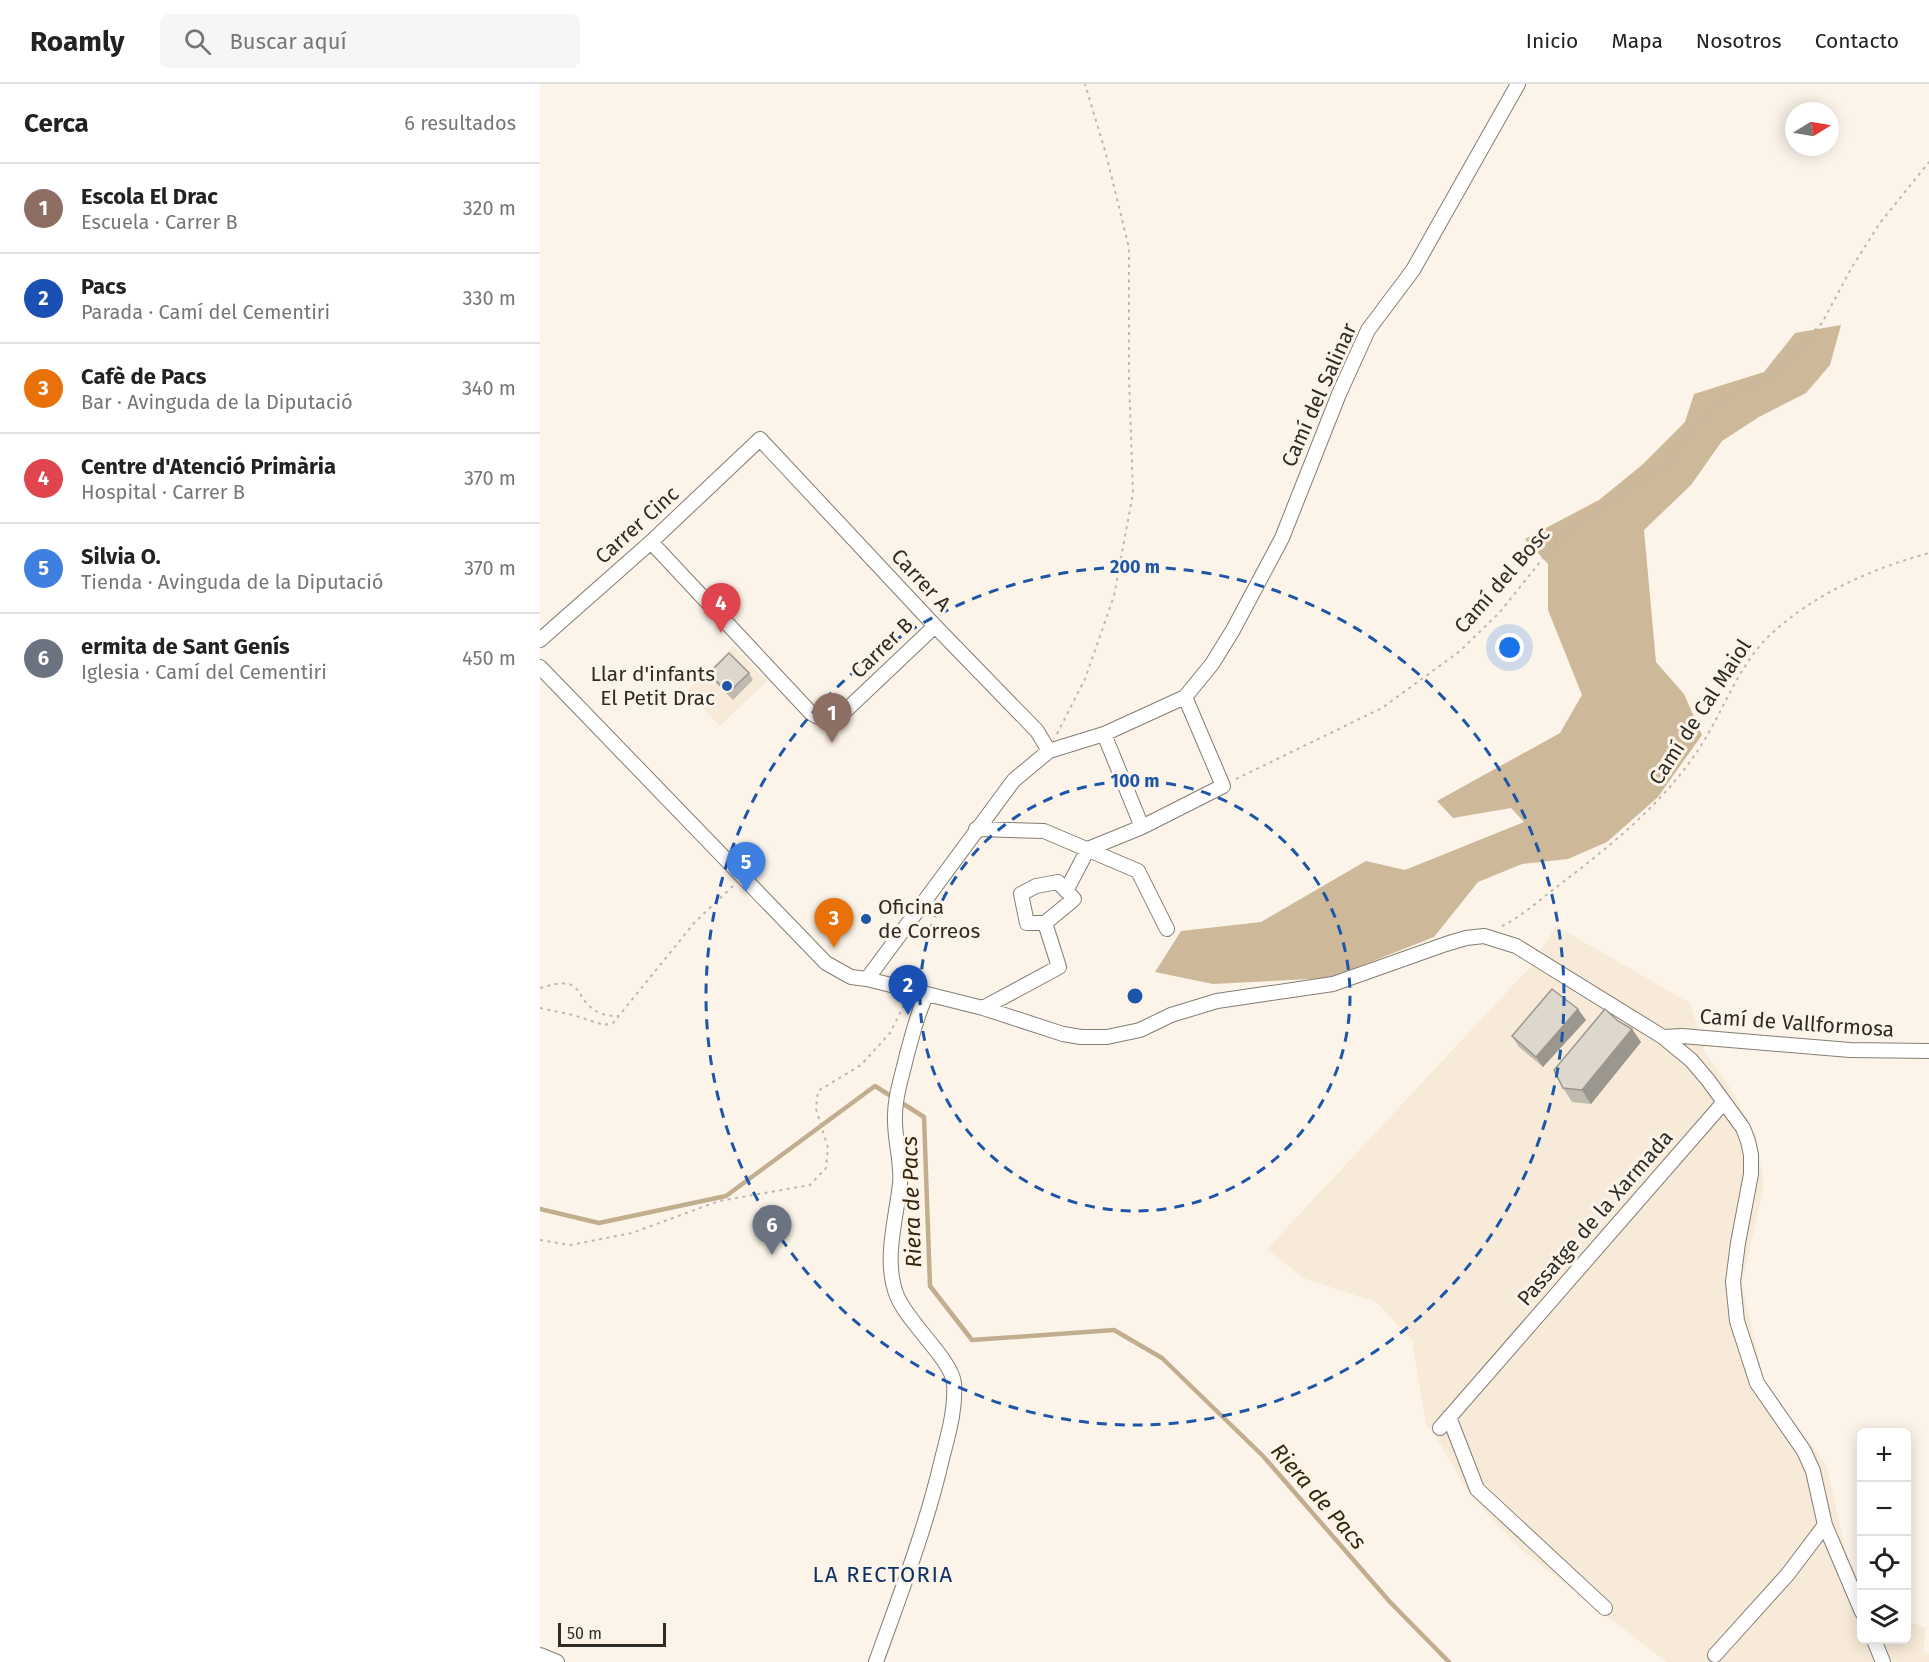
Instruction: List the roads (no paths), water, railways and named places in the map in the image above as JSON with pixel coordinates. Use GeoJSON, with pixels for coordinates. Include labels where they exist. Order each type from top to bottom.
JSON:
{"type":"FeatureCollection","features":[{"type":"Feature","properties":{"kind":"street","name":"Camí del Salinar"},"geometry":{"type":"LineString","coordinates":[[1185,697],[1212,664],[1233,630],[1282,538],[1339,393],[1368,330],[1413,270],[1518,84]]}},
{"type":"Feature","properties":{"kind":"street","name":"Carrer Cinc"},"geometry":{"type":"LineString","coordinates":[[540,640],[651,542],[760,439]]}},
{"type":"Feature","properties":{"kind":"street","name":"Carrer A"},"geometry":{"type":"LineString","coordinates":[[760,439],[935,626],[1037,730],[1049,751]]}},
{"type":"Feature","properties":{"kind":"street","name":"Carrer B"},"geometry":{"type":"LineString","coordinates":[[651,542],[810,712],[822,719],[840,716],[935,626]]}},
{"type":"Feature","properties":{"kind":"street"},"geometry":{"type":"LineString","coordinates":[[540,667],[826,963],[851,977],[983,1008],[1063,1034],[1107,1037],[1140,1030],[1171,1015],[1217,1001],[1333,984],[1446,944],[1484,936],[1516,946],[1663,1037],[1691,1060],[1743,1128],[1751,1155],[1751,1174],[1733,1282],[1737,1321],[1757,1383],[1804,1451],[1813,1471],[1825,1525],[1857,1600]]}},
{"type":"Feature","properties":{"kind":"street"},"geometry":{"type":"LineString","coordinates":[[867,979],[1014,780],[1049,751],[1104,734],[1185,697],[1223,786],[1142,827],[1088,849],[1066,891]]}},
{"type":"Feature","properties":{"kind":"street"},"geometry":{"type":"LineString","coordinates":[[1104,734],[1142,827]]}},
{"type":"Feature","properties":{"kind":"street"},"geometry":{"type":"LineString","coordinates":[[976,829],[1044,831],[1138,871],[1167,929]]}},
{"type":"Feature","properties":{"kind":"street"},"geometry":{"type":"LineString","coordinates":[[1058,882],[1074,900],[1045,923],[1027,923],[1021,894],[1036,886],[1058,882]]}},
{"type":"Feature","properties":{"kind":"street"},"geometry":{"type":"LineString","coordinates":[[983,1008],[1059,967],[1045,923]]}},
{"type":"Feature","properties":{"kind":"street"},"geometry":{"type":"LineString","coordinates":[[876,1662],[923,1528],[945,1449],[954,1401],[954,1384],[950,1370],[905,1310],[897,1295],[893,1278],[892,1244],[900,1182],[900,1161],[895,1139],[895,1101],[920,1009],[927,994]]}},
{"type":"Feature","properties":{"kind":"street","name":"Camí de Vallformosa"},"geometry":{"type":"LineString","coordinates":[[1663,1037],[1682,1036],[1850,1050],[1929,1051]]}},
{"type":"Feature","properties":{"kind":"street","name":"Passatge de la Xarmada"},"geometry":{"type":"LineString","coordinates":[[1605,1608],[1477,1489],[1444,1423],[1724,1102]]}},
{"type":"Feature","properties":{"kind":"street"},"geometry":{"type":"LineString","coordinates":[[1715,1654],[1788,1574],[1825,1525]]}},
{"type":"Feature","properties":{"kind":"street"},"geometry":{"type":"LineString","coordinates":[[1876,1644],[1883,1662]]}},
{"type":"Feature","properties":{"kind":"street"},"geometry":{"type":"LineString","coordinates":[[540,1655],[557,1662]]}},
{"type":"Feature","properties":{"kind":"waterway","name":"Riera de Pacs"},"geometry":{"type":"LineString","coordinates":[[540,1209],[599,1223],[726,1196],[875,1086],[924,1117],[930,1286],[972,1340],[1114,1330],[1162,1358],[1263,1456],[1390,1602],[1449,1662]]}},
{"type":"Feature","properties":{"kind":"place","name":"Centre d'Atenció Primària"},"geometry":{"type":"Point","coordinates":[721,633]}},
{"type":"Feature","properties":{"kind":"place","name":"Llar d'infants El Petit Drac"},"geometry":{"type":"Point","coordinates":[727,686]}},
{"type":"Feature","properties":{"kind":"place","name":"Escola El Drac"},"geometry":{"type":"Point","coordinates":[832,743]}},
{"type":"Feature","properties":{"kind":"place","name":"Silvia O."},"geometry":{"type":"Point","coordinates":[746,892]}},
{"type":"Feature","properties":{"kind":"place","name":"Oficina de Correos"},"geometry":{"type":"Point","coordinates":[866,919]}},
{"type":"Feature","properties":{"kind":"place","name":"Cafè de Pacs"},"geometry":{"type":"Point","coordinates":[834,948]}},
{"type":"Feature","properties":{"kind":"place","name":"Pacs"},"geometry":{"type":"Point","coordinates":[908,1015]}},
{"type":"Feature","properties":{"kind":"place","name":"ermita de Sant Genís"},"geometry":{"type":"Point","coordinates":[772,1255]}},
{"type":"Feature","properties":{"kind":"district","name":"LA RECTORIA"},"geometry":{"type":"Point","coordinates":[883,1574]}}]}
